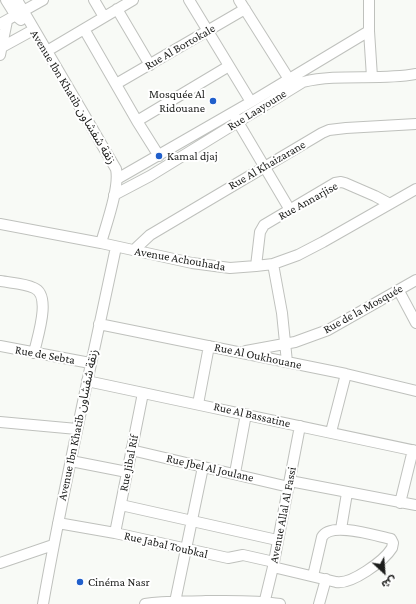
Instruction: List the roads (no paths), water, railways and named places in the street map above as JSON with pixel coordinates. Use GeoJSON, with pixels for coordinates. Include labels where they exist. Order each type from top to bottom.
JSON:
{"type":"FeatureCollection","features":[{"type":"Feature","properties":{"kind":"street"},"geometry":{"type":"LineString","coordinates":[[6,0],[12,18]]}},
{"type":"Feature","properties":{"kind":"street"},"geometry":{"type":"LineString","coordinates":[[1,51],[17,0]]}},
{"type":"Feature","properties":{"kind":"street"},"geometry":{"type":"LineString","coordinates":[[12,18],[43,0]]}},
{"type":"Feature","properties":{"kind":"street"},"geometry":{"type":"LineString","coordinates":[[94,0],[104,17]]}},
{"type":"Feature","properties":{"kind":"street"},"geometry":{"type":"LineString","coordinates":[[47,50],[133,0]]}},
{"type":"Feature","properties":{"kind":"street"},"geometry":{"type":"LineString","coordinates":[[190,0],[251,102]]}},
{"type":"Feature","properties":{"kind":"street"},"geometry":{"type":"LineString","coordinates":[[239,0],[292,83]]}},
{"type":"Feature","properties":{"kind":"street"},"geometry":{"type":"LineString","coordinates":[[369,0],[369,31],[372,77]]}},
{"type":"Feature","properties":{"kind":"street","name":"Rue Al Bortokale"},"geometry":{"type":"LineString","coordinates":[[116,84],[245,9]]}},
{"type":"Feature","properties":{"kind":"street"},"geometry":{"type":"LineString","coordinates":[[117,10],[150,65]]}},
{"type":"Feature","properties":{"kind":"street","name":"Avenue Ibn Khatib زنقة شفشاون"},"geometry":{"type":"LineString","coordinates":[[12,18],[21,20],[31,26],[47,50],[116,169],[117,179],[114,195],[101,243]]}},
{"type":"Feature","properties":{"kind":"street"},"geometry":{"type":"LineString","coordinates":[[1,51],[31,26]]}},
{"type":"Feature","properties":{"kind":"street"},"geometry":{"type":"LineString","coordinates":[[84,29],[159,156]]}},
{"type":"Feature","properties":{"kind":"street"},"geometry":{"type":"LineString","coordinates":[[117,179],[235,118],[251,102],[292,83],[369,31]]}},
{"type":"Feature","properties":{"kind":"street"},"geometry":{"type":"LineString","coordinates":[[137,121],[229,66]]}},
{"type":"Feature","properties":{"kind":"street","name":"Rue Laayoune"},"geometry":{"type":"LineString","coordinates":[[114,195],[150,176],[235,118],[292,83],[319,79],[416,74]]}},
{"type":"Feature","properties":{"kind":"street"},"geometry":{"type":"LineString","coordinates":[[235,118],[290,210]]}},
{"type":"Feature","properties":{"kind":"street","name":"Rue Al Khaizarane"},"geometry":{"type":"LineString","coordinates":[[134,250],[150,235],[263,167],[329,130],[416,124]]}},
{"type":"Feature","properties":{"kind":"street","name":"Rue Annarjise"},"geometry":{"type":"LineString","coordinates":[[256,266],[259,237],[264,225],[338,182],[350,185],[376,196],[390,204]]}},
{"type":"Feature","properties":{"kind":"street","name":"Avenue Achouhada"},"geometry":{"type":"LineString","coordinates":[[0,224],[101,243],[208,266],[230,268],[256,266],[273,264],[298,255],[416,189]]}},
{"type":"Feature","properties":{"kind":"street","name":"Avenue Ibn Khatib زنقة شفشاون"},"geometry":{"type":"LineString","coordinates":[[43,604],[53,545],[90,363],[100,324],[116,247]]}},
{"type":"Feature","properties":{"kind":"street"},"geometry":{"type":"LineString","coordinates":[[273,264],[281,307],[287,362]]}},
{"type":"Feature","properties":{"kind":"street","name":"Rue de la Mosquée"},"geometry":{"type":"LineString","coordinates":[[240,352],[285,345],[302,340],[338,325],[416,280]]}},
{"type":"Feature","properties":{"kind":"street"},"geometry":{"type":"LineString","coordinates":[[0,281],[34,287],[39,291],[42,297],[43,307],[34,353]]}},
{"type":"Feature","properties":{"kind":"street"},"geometry":{"type":"LineString","coordinates":[[399,291],[416,323]]}},
{"type":"Feature","properties":{"kind":"street","name":"Rue Al Oukhouane"},"geometry":{"type":"LineString","coordinates":[[100,324],[346,374],[416,391]]}},
{"type":"Feature","properties":{"kind":"street","name":"Rue de Sebta"},"geometry":{"type":"LineString","coordinates":[[0,346],[90,363]]}},
{"type":"Feature","properties":{"kind":"street"},"geometry":{"type":"LineString","coordinates":[[198,404],[210,346]]}},
{"type":"Feature","properties":{"kind":"street"},"geometry":{"type":"LineString","coordinates":[[331,432],[346,374]]}},
{"type":"Feature","properties":{"kind":"street","name":"Rue Al Bassatine"},"geometry":{"type":"LineString","coordinates":[[87,381],[414,450]]}},
{"type":"Feature","properties":{"kind":"street","name":"Rue Jibal Rif"},"geometry":{"type":"LineString","coordinates":[[115,533],[143,393]]}},
{"type":"Feature","properties":{"kind":"street"},"geometry":{"type":"LineString","coordinates":[[235,473],[246,414]]}},
{"type":"Feature","properties":{"kind":"street"},"geometry":{"type":"LineString","coordinates":[[0,422],[77,429]]}},
{"type":"Feature","properties":{"kind":"street","name":"Avenue Allal Al Fassi"},"geometry":{"type":"LineString","coordinates":[[265,603],[274,564],[277,540],[300,426]]}},
{"type":"Feature","properties":{"kind":"street","name":"Rue Jbel Al Joulane"},"geometry":{"type":"LineString","coordinates":[[131,450],[203,467],[289,484],[416,505]]}},
{"type":"Feature","properties":{"kind":"street"},"geometry":{"type":"LineString","coordinates":[[400,503],[414,450]]}},
{"type":"Feature","properties":{"kind":"street"},"geometry":{"type":"LineString","coordinates":[[71,461],[127,472]]}},
{"type":"Feature","properties":{"kind":"street"},"geometry":{"type":"LineString","coordinates":[[175,602],[203,467]]}},
{"type":"Feature","properties":{"kind":"street"},"geometry":{"type":"LineString","coordinates":[[313,576],[323,534],[330,530],[341,529],[347,493]]}},
{"type":"Feature","properties":{"kind":"street"},"geometry":{"type":"LineString","coordinates":[[121,505],[191,522],[277,540]]}},
{"type":"Feature","properties":{"kind":"street","name":"Rue Jabal Toubkal"},"geometry":{"type":"LineString","coordinates":[[58,523],[115,533],[185,550],[228,558],[243,555],[339,583],[348,580],[382,561],[389,554],[392,548],[393,544],[391,539],[341,529]]}},
{"type":"Feature","properties":{"kind":"street"},"geometry":{"type":"LineString","coordinates":[[0,563],[53,545]]}},
{"type":"Feature","properties":{"kind":"street"},"geometry":{"type":"LineString","coordinates":[[319,604],[326,579]]}},
{"type":"Feature","properties":{"kind":"street"},"geometry":{"type":"LineString","coordinates":[[145,604],[175,602],[280,604]]}},
{"type":"Feature","properties":{"kind":"place","name":"Mosquée Al Ridouane"},"geometry":{"type":"Point","coordinates":[213,101]}},
{"type":"Feature","properties":{"kind":"place","name":"Kamal djaj"},"geometry":{"type":"Point","coordinates":[159,156]}},
{"type":"Feature","properties":{"kind":"place","name":"Cinéma Nasr"},"geometry":{"type":"Point","coordinates":[80,582]}}]}
